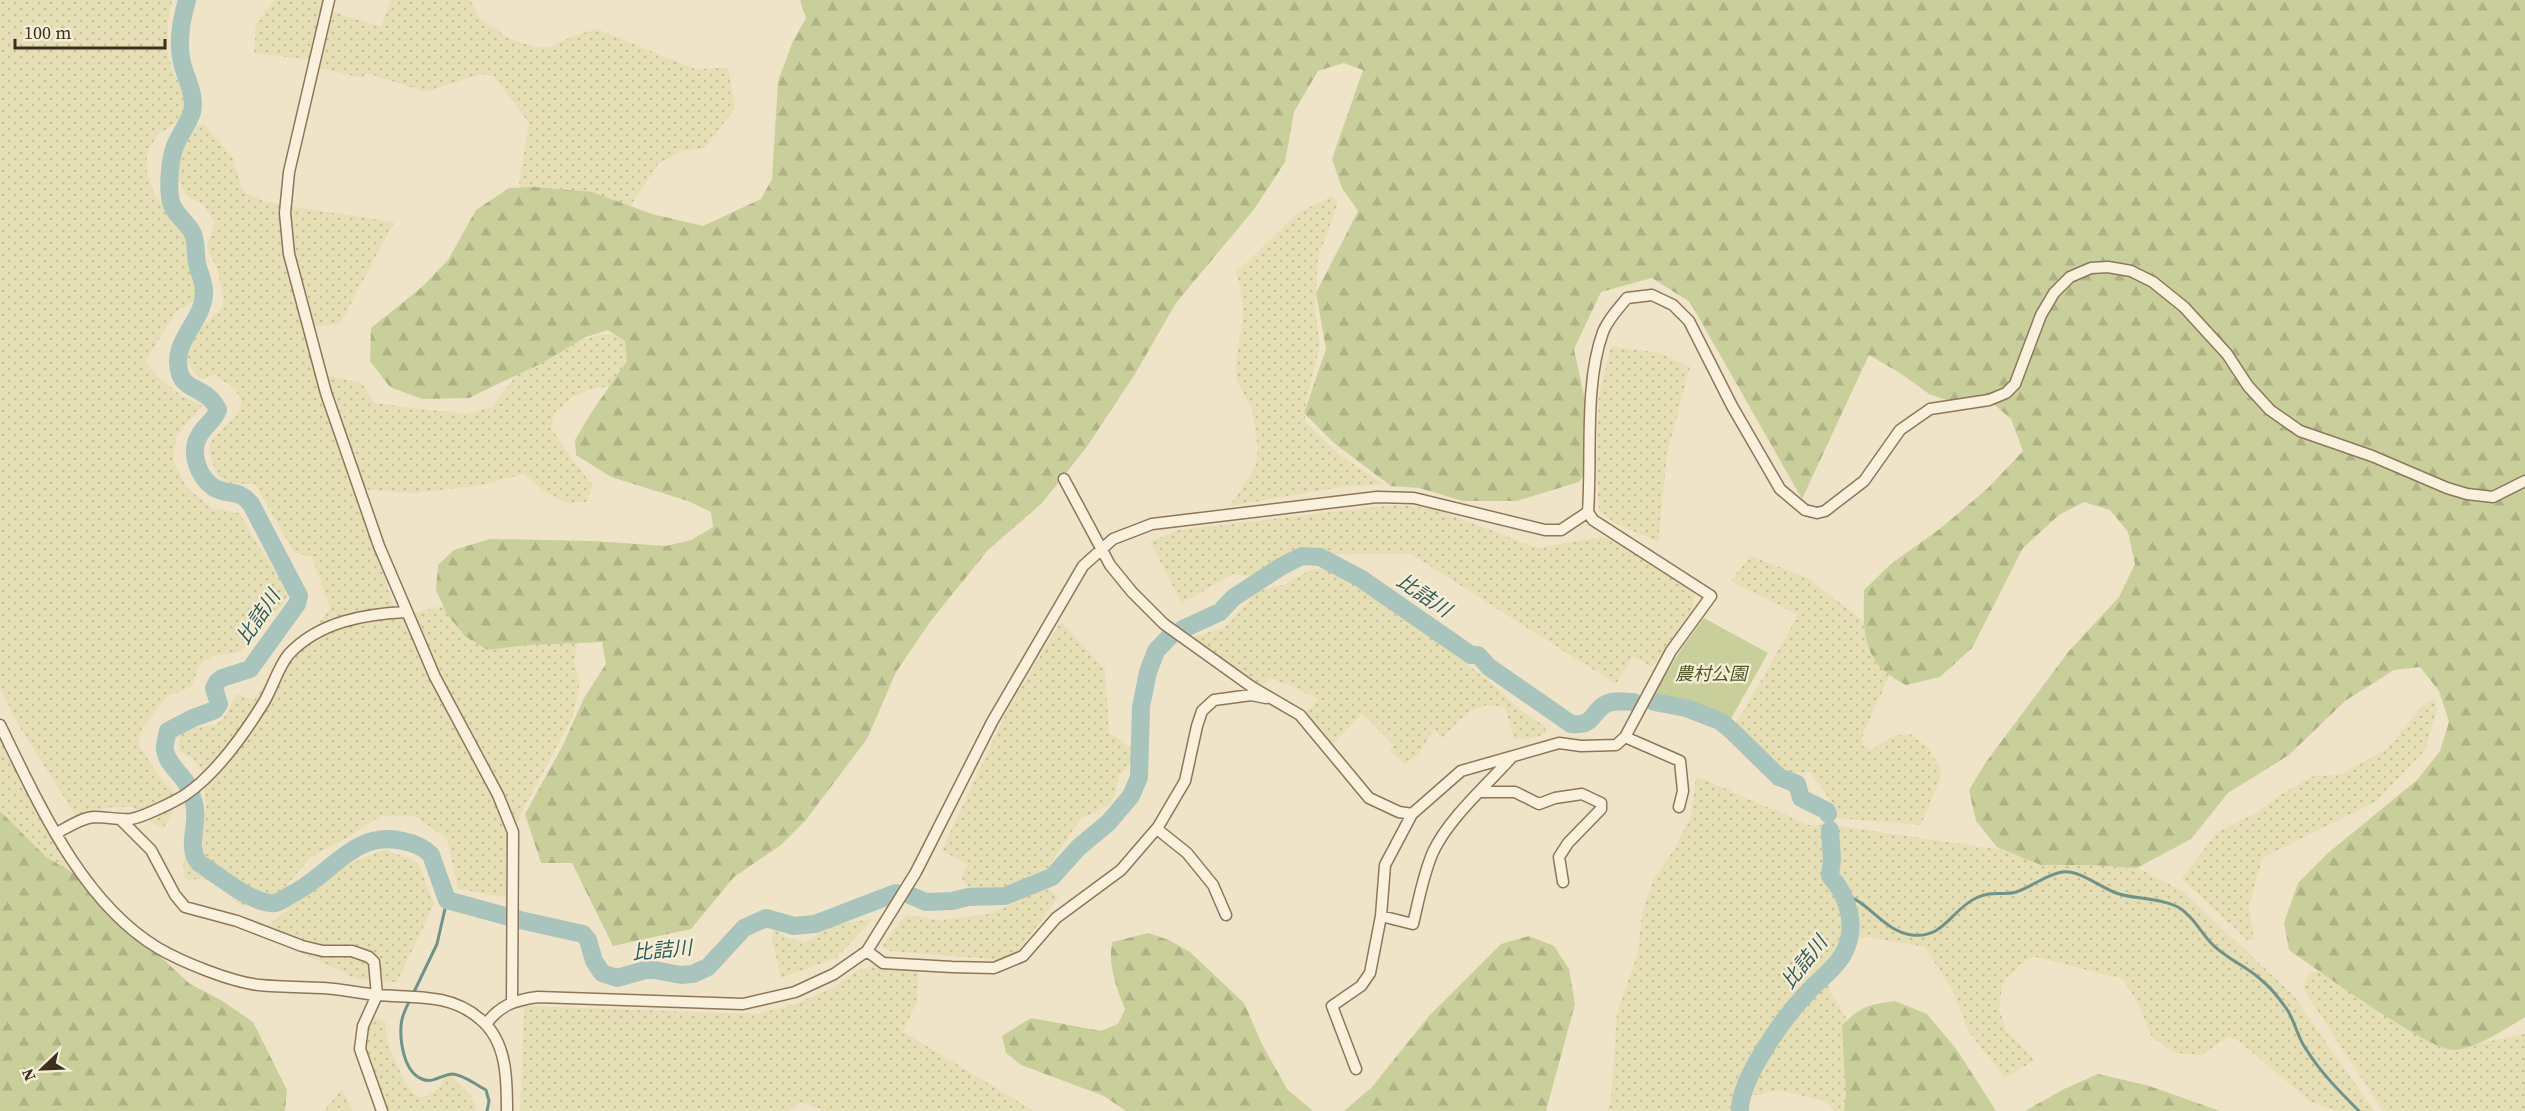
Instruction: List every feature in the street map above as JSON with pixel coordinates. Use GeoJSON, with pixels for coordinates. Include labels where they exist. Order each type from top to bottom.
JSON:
{"type":"FeatureCollection","features":[{"type":"Feature","properties":{"kind":"street"},"geometry":{"type":"LineString","coordinates":[[329,0],[289,172],[285,213],[289,254],[326,393],[379,546],[435,677],[498,795],[513,832],[512,1002]]}},
{"type":"Feature","properties":{"kind":"street"},"geometry":{"type":"LineString","coordinates":[[1356,1069],[1332,1005],[1361,986],[1370,973],[1382,916],[1385,865],[1412,814],[1461,771],[1559,743],[1581,746],[1616,745],[1625,736],[1671,651],[1711,596],[1593,520],[1588,512],[1590,412],[1596,356],[1603,331],[1610,318],[1627,298],[1652,295],[1673,305],[1689,321],[1732,406],[1780,489],[1805,510],[1817,513],[1825,511],[1864,481],[1900,430],[1930,409],[1989,400],[2006,393],[2015,384],[2041,315],[2054,294],[2070,277],[2091,268],[2108,267],[2131,271],[2153,282],[2184,307],[2226,354],[2248,386],[2270,411],[2300,431],[2373,456],[2447,488],[2467,494],[2493,497],[2525,481]]}},
{"type":"Feature","properties":{"kind":"street"},"geometry":{"type":"LineString","coordinates":[[1064,479],[1110,565],[1132,592],[1164,624],[1274,700],[1300,715],[1369,798],[1399,812],[1412,814]]}},
{"type":"Feature","properties":{"kind":"street"},"geometry":{"type":"LineString","coordinates":[[486,1024],[494,1013],[512,1002],[537,998],[743,1004],[795,993],[834,974],[867,951],[916,872],[992,722],[1083,566],[1113,539],[1152,524],[1377,497],[1414,498],[1545,530],[1561,530],[1588,512]]}},
{"type":"Feature","properties":{"kind":"street"},"geometry":{"type":"LineString","coordinates":[[57,833],[92,817],[133,819],[183,796],[203,781],[263,702],[287,656],[298,646],[316,633],[346,619],[406,612]]}},
{"type":"Feature","properties":{"kind":"street"},"geometry":{"type":"LineString","coordinates":[[867,951],[883,963],[994,968],[1023,956],[1056,918],[1121,870],[1157,829],[1185,781],[1202,711],[1214,700],[1251,695],[1274,700]]}},
{"type":"Feature","properties":{"kind":"street"},"geometry":{"type":"LineString","coordinates":[[0,725],[57,833],[83,876],[127,925],[157,947],[198,967],[257,985],[326,988],[377,995],[429,996],[446,1000],[467,1010],[486,1024],[499,1046],[505,1064],[507,1111]]}},
{"type":"Feature","properties":{"kind":"street"},"geometry":{"type":"LineString","coordinates":[[1625,736],[1680,760],[1683,791],[1679,807]]}},
{"type":"Feature","properties":{"kind":"street"},"geometry":{"type":"LineString","coordinates":[[1382,916],[1413,924],[1424,876],[1434,849],[1448,828],[1511,758]]}},
{"type":"Feature","properties":{"kind":"street"},"geometry":{"type":"LineString","coordinates":[[1480,792],[1515,792],[1539,804],[1555,798],[1582,794],[1601,803],[1601,809],[1568,843],[1559,857],[1563,882]]}},
{"type":"Feature","properties":{"kind":"street"},"geometry":{"type":"LineString","coordinates":[[120,819],[151,850],[175,895],[185,907],[237,921],[302,946],[323,951],[352,951],[369,957],[374,962],[377,973],[377,995],[363,1026],[360,1049],[382,1111]]}},
{"type":"Feature","properties":{"kind":"street"},"geometry":{"type":"LineString","coordinates":[[1157,829],[1187,853],[1213,885],[1226,915]]}},
{"type":"Feature","properties":{"kind":"shaded area"},"geometry":{"type":"Polygon","coordinates":[[[0,0],[172,0],[167,51],[174,74],[193,103],[174,124],[157,135],[147,153],[147,172],[155,197],[187,219],[185,238],[190,267],[202,297],[176,311],[145,362],[158,377],[178,393],[202,406],[177,435],[173,460],[187,488],[213,509],[239,513],[261,550],[290,591],[283,604],[240,652],[212,656],[200,664],[191,687],[168,696],[142,728],[138,744],[160,777],[175,794],[173,813],[164,827],[158,827],[133,807],[112,807],[76,816],[21,729],[0,688],[0,0]]]}},
{"type":"Feature","properties":{"kind":"shaded area"},"geometry":{"type":"Polygon","coordinates":[[[274,0],[330,0],[327,10],[381,27],[391,0],[470,0],[479,18],[510,39],[535,47],[550,47],[573,36],[597,29],[695,69],[728,68],[735,108],[705,148],[681,151],[658,164],[625,214],[524,194],[519,183],[529,123],[494,76],[480,74],[426,92],[367,73],[362,78],[320,68],[312,60],[254,53],[256,24],[274,0]]]}},
{"type":"Feature","properties":{"kind":"shaded area"},"geometry":{"type":"Polygon","coordinates":[[[204,124],[233,158],[241,186],[247,194],[263,201],[294,207],[394,222],[340,324],[310,327],[327,375],[362,383],[374,403],[465,414],[492,407],[516,376],[553,349],[598,335],[637,332],[621,385],[591,389],[573,397],[554,413],[551,428],[593,486],[586,502],[567,503],[545,492],[524,474],[477,486],[412,493],[358,489],[393,604],[402,616],[462,601],[595,578],[574,660],[580,683],[573,716],[519,817],[513,837],[518,899],[458,889],[447,839],[415,816],[380,816],[350,836],[311,857],[280,893],[260,902],[243,906],[234,901],[218,880],[185,879],[183,864],[188,834],[197,818],[206,809],[203,771],[192,758],[180,752],[178,747],[180,736],[188,728],[216,725],[226,715],[236,694],[254,700],[280,661],[315,629],[330,608],[312,557],[294,552],[255,484],[226,483],[216,473],[209,452],[210,442],[239,412],[242,401],[235,389],[215,375],[200,379],[188,364],[185,349],[192,336],[223,307],[223,295],[217,269],[207,247],[215,223],[204,205],[188,197],[177,179],[183,139],[194,126],[204,124]]]}},
{"type":"Feature","properties":{"kind":"shaded area"},"geometry":{"type":"Polygon","coordinates":[[[1332,196],[1338,203],[1318,258],[1315,307],[1320,345],[1304,412],[1306,422],[1340,455],[1383,484],[1340,487],[1230,506],[1255,468],[1258,449],[1252,409],[1237,381],[1236,366],[1243,314],[1240,284],[1236,273],[1295,215],[1332,196]]]}},
{"type":"Feature","properties":{"kind":"shaded area"},"geometry":{"type":"Polygon","coordinates":[[[1611,346],[1660,353],[1690,367],[1667,454],[1658,542],[1615,523],[1599,511],[1596,463],[1599,396],[1611,346]]]}},
{"type":"Feature","properties":{"kind":"shaded area"},"geometry":{"type":"Polygon","coordinates":[[[1393,505],[1432,508],[1538,548],[1601,537],[1659,555],[1688,575],[1695,594],[1691,615],[1660,661],[1651,666],[1633,656],[1616,684],[1411,554],[1320,554],[1248,576],[1233,574],[1182,603],[1150,542],[1178,530],[1393,505]]]}},
{"type":"Feature","properties":{"kind":"shaded area"},"geometry":{"type":"Polygon","coordinates":[[[1750,556],[1808,578],[1873,629],[1891,672],[1863,734],[1862,745],[1871,750],[1893,736],[1910,734],[1927,747],[1940,767],[1940,779],[1921,825],[1836,818],[1833,804],[1810,772],[1790,774],[1772,767],[1766,754],[1733,726],[1798,615],[1731,581],[1750,556]]]}},
{"type":"Feature","properties":{"kind":"shaded area"},"geometry":{"type":"Polygon","coordinates":[[[1330,567],[1349,573],[1495,686],[1513,704],[1544,726],[1547,733],[1533,738],[1514,739],[1505,707],[1486,705],[1468,712],[1442,738],[1434,729],[1419,753],[1405,764],[1390,751],[1394,745],[1362,713],[1332,745],[1303,715],[1318,699],[1270,678],[1260,688],[1193,637],[1224,628],[1258,591],[1286,584],[1310,570],[1330,567]]]}},
{"type":"Feature","properties":{"kind":"shaded area"},"geometry":{"type":"Polygon","coordinates":[[[1061,622],[1105,669],[1109,732],[1140,754],[1119,775],[1115,794],[1109,805],[1080,819],[1047,869],[1008,886],[971,890],[961,877],[968,865],[942,850],[1009,707],[1061,622]]]}},
{"type":"Feature","properties":{"kind":"shaded area"},"geometry":{"type":"Polygon","coordinates":[[[2435,698],[2437,710],[2425,750],[2377,801],[2262,858],[2249,907],[2254,939],[2247,940],[2182,879],[2217,832],[2256,813],[2283,793],[2314,776],[2340,775],[2388,748],[2421,707],[2435,698]]]}},
{"type":"Feature","properties":{"kind":"shaded area"},"geometry":{"type":"Polygon","coordinates":[[[0,732],[100,915],[0,823],[0,732]]]}},
{"type":"Feature","properties":{"kind":"shaded area"},"geometry":{"type":"Polygon","coordinates":[[[1696,776],[1809,825],[1831,825],[2038,855],[2118,859],[2150,874],[2182,891],[2293,995],[2374,1111],[2337,1111],[2311,1102],[2239,1041],[2229,1037],[2201,1055],[2175,1053],[2152,1037],[2137,1002],[2123,979],[2032,956],[2018,967],[2002,985],[1999,1009],[2007,1032],[2035,1060],[2005,1078],[1969,1032],[1953,991],[1925,947],[1869,937],[1853,940],[1840,952],[1826,978],[1831,992],[1862,1046],[1870,1111],[1834,1111],[1825,1101],[1779,1090],[1758,1095],[1738,1093],[1738,1111],[1607,1111],[1611,1100],[1617,1013],[1638,953],[1642,913],[1653,880],[1674,850],[1691,816],[1696,776]]]}},
{"type":"Feature","properties":{"kind":"shaded area"},"geometry":{"type":"Polygon","coordinates":[[[385,849],[418,863],[434,904],[397,982],[357,979],[259,933],[328,873],[385,849]]]}},
{"type":"Feature","properties":{"kind":"shaded area"},"geometry":{"type":"Polygon","coordinates":[[[1046,888],[1058,897],[1018,952],[1001,960],[890,951],[882,946],[906,915],[941,920],[990,914],[1046,888]]]}},
{"type":"Feature","properties":{"kind":"shaded area"},"geometry":{"type":"Polygon","coordinates":[[[873,919],[836,958],[781,978],[772,939],[774,929],[788,938],[805,942],[835,924],[873,919]]]}},
{"type":"Feature","properties":{"kind":"shaded area"},"geometry":{"type":"Polygon","coordinates":[[[874,965],[919,965],[917,1001],[903,1032],[1034,1111],[827,1111],[800,1102],[789,1111],[520,1111],[524,1006],[758,1014],[798,1003],[832,988],[857,971],[874,965]]]}},
{"type":"Feature","properties":{"kind":"shaded area"},"geometry":{"type":"Polygon","coordinates":[[[2332,971],[2449,1039],[2481,1043],[2525,1034],[2525,1111],[2383,1111],[2303,988],[2310,972],[2332,971]]]}},
{"type":"Feature","properties":{"kind":"shaded area"},"geometry":{"type":"Polygon","coordinates":[[[374,1017],[385,1021],[387,1043],[404,1080],[414,1094],[421,1097],[430,1095],[440,1086],[443,1078],[450,1075],[473,1098],[476,1111],[381,1111],[363,1057],[365,1035],[374,1017]]]}},
{"type":"Feature","properties":{"kind":"shaded area"},"geometry":{"type":"Polygon","coordinates":[[[342,1088],[352,1111],[324,1111],[342,1088]]]}},
{"type":"Feature","properties":{"kind":"green space"},"geometry":{"type":"Polygon","coordinates":[[[800,0],[2525,0],[2525,1017],[2472,1046],[2454,1050],[2441,1047],[2398,1024],[2289,950],[2284,923],[2298,883],[2328,853],[2417,780],[2440,751],[2449,722],[2439,691],[2420,667],[2394,670],[2345,701],[2289,755],[2228,793],[2191,839],[2137,868],[2041,865],[1997,847],[1976,821],[1969,790],[1986,762],[2069,651],[2119,597],[2135,564],[2128,532],[2110,510],[2084,502],[2059,515],[2023,548],[1972,648],[1940,677],[1906,685],[1881,667],[1873,657],[1865,634],[1864,590],[1892,563],[1941,528],[1988,488],[2023,451],[2011,419],[1989,400],[1956,403],[1929,394],[1900,373],[1869,355],[1802,499],[1690,302],[1652,278],[1601,292],[1574,349],[1591,428],[1590,467],[1579,482],[1517,501],[1463,501],[1419,488],[1391,486],[1334,443],[1304,413],[1326,349],[1316,293],[1358,211],[1342,188],[1332,159],[1363,70],[1344,63],[1318,71],[1294,112],[1285,162],[1255,208],[1176,303],[1135,374],[1086,448],[1042,503],[988,550],[930,622],[896,672],[867,739],[805,821],[781,845],[734,877],[691,929],[613,946],[572,863],[541,863],[525,814],[563,745],[584,698],[606,664],[602,642],[526,645],[488,650],[465,636],[447,614],[436,590],[438,565],[454,550],[490,539],[594,541],[666,546],[691,540],[713,527],[711,512],[688,501],[611,477],[576,455],[575,440],[627,361],[625,341],[608,330],[586,337],[542,363],[469,398],[422,399],[390,387],[370,361],[371,328],[422,287],[448,260],[476,210],[509,188],[534,187],[592,192],[652,214],[703,226],[761,199],[772,179],[778,81],[793,41],[806,18],[800,0]]]}},
{"type":"Feature","properties":{"kind":"green space","name":"農村公園"},"geometry":{"type":"Polygon","coordinates":[[[1704,618],[1768,653],[1728,724],[1678,701],[1652,697],[1680,651],[1704,618]]]}},
{"type":"Feature","properties":{"kind":"green space"},"geometry":{"type":"Polygon","coordinates":[[[0,811],[46,857],[80,877],[107,914],[190,984],[221,1000],[253,1022],[287,1090],[285,1111],[0,1111],[0,811]]]}},
{"type":"Feature","properties":{"kind":"green space"},"geometry":{"type":"Polygon","coordinates":[[[1148,933],[1169,940],[1190,952],[1244,1003],[1262,1044],[1287,1089],[1313,1111],[1126,1111],[1104,1096],[1021,1065],[1006,1053],[1002,1036],[1031,1018],[1101,1031],[1118,1024],[1125,1009],[1112,968],[1112,942],[1148,933]]]}},
{"type":"Feature","properties":{"kind":"green space"},"geometry":{"type":"Polygon","coordinates":[[[1529,936],[1554,946],[1569,969],[1575,1004],[1546,1111],[1344,1111],[1372,1087],[1429,1016],[1501,944],[1529,936]]]}},
{"type":"Feature","properties":{"kind":"green space"},"geometry":{"type":"Polygon","coordinates":[[[1895,1001],[1927,1014],[1957,1050],[1996,1111],[1844,1111],[1846,1095],[1842,1026],[1854,1014],[1866,1008],[1895,1001]]]}},
{"type":"Feature","properties":{"kind":"green space"},"geometry":{"type":"Polygon","coordinates":[[[2098,1074],[2146,1085],[2220,1111],[2025,1111],[2064,1089],[2098,1074]]]}},
{"type":"Feature","properties":{"kind":"waterway","name":"比詰川"},"geometry":{"type":"LineString","coordinates":[[187,0],[181,24],[180,47],[182,63],[192,93],[193,106],[172,155],[170,191],[171,202],[177,214],[194,235],[197,263],[204,289],[200,311],[183,341],[178,362],[183,380],[209,397],[218,410],[199,436],[195,457],[208,483],[219,490],[237,494],[251,504],[299,596],[297,604],[250,669],[222,678],[217,682],[214,688],[219,704],[215,710],[168,731],[165,745],[166,755],[186,783],[194,803],[193,849],[199,863],[246,895],[266,903],[275,903],[306,886],[356,848],[386,839],[407,842],[422,848],[431,855],[447,900],[583,934],[588,940],[594,961],[602,973],[617,978],[649,969],[681,975],[693,974],[708,967],[744,928],[766,918],[794,926],[815,924],[896,893]]}},
{"type":"Feature","properties":{"kind":"waterway","name":"比詰川"},"geometry":{"type":"LineString","coordinates":[[1183,629],[1220,612],[1233,598],[1282,566],[1302,556],[1320,557],[1360,578],[1471,655],[1478,655],[1489,667],[1571,724],[1588,721],[1608,703],[1634,702]]}},
{"type":"Feature","properties":{"kind":"waterway","name":"比詰川"},"geometry":{"type":"LineString","coordinates":[[907,894],[926,902],[952,901],[968,897],[1005,896],[1052,877],[1079,847],[1108,823],[1131,796],[1139,777],[1141,707],[1148,672],[1156,651],[1172,634]]}},
{"type":"Feature","properties":{"kind":"waterway","name":"比詰川"},"geometry":{"type":"LineString","coordinates":[[1654,702],[1686,708],[1720,721],[1779,777],[1797,784],[1801,798],[1827,811],[1828,814]]}},
{"type":"Feature","properties":{"kind":"waterway","name":"比詰川"},"geometry":{"type":"LineString","coordinates":[[1740,1111],[1747,1082],[1776,1032],[1811,988],[1830,971],[1847,946],[1850,936],[1850,915],[1843,894],[1830,876],[1832,859],[1830,830]]}},
{"type":"Feature","properties":{"kind":"waterway"},"geometry":{"type":"LineString","coordinates":[[1843,894],[1861,903],[1893,928],[1912,935],[1923,935],[1940,928],[1976,898],[1987,894],[2016,892],[2062,872],[2075,873],[2116,893],[2178,907],[2192,919],[2216,948],[2253,973],[2274,992],[2289,1013],[2300,1039],[2312,1058],[2359,1111]]}},
{"type":"Feature","properties":{"kind":"waterway"},"geometry":{"type":"LineString","coordinates":[[413,994],[437,944],[447,900]]}},
{"type":"Feature","properties":{"kind":"waterway"},"geometry":{"type":"LineString","coordinates":[[410,1000],[402,1019],[401,1033],[404,1056],[411,1070],[426,1080],[453,1074],[466,1078],[486,1090],[489,1101],[487,1111]]}}]}
